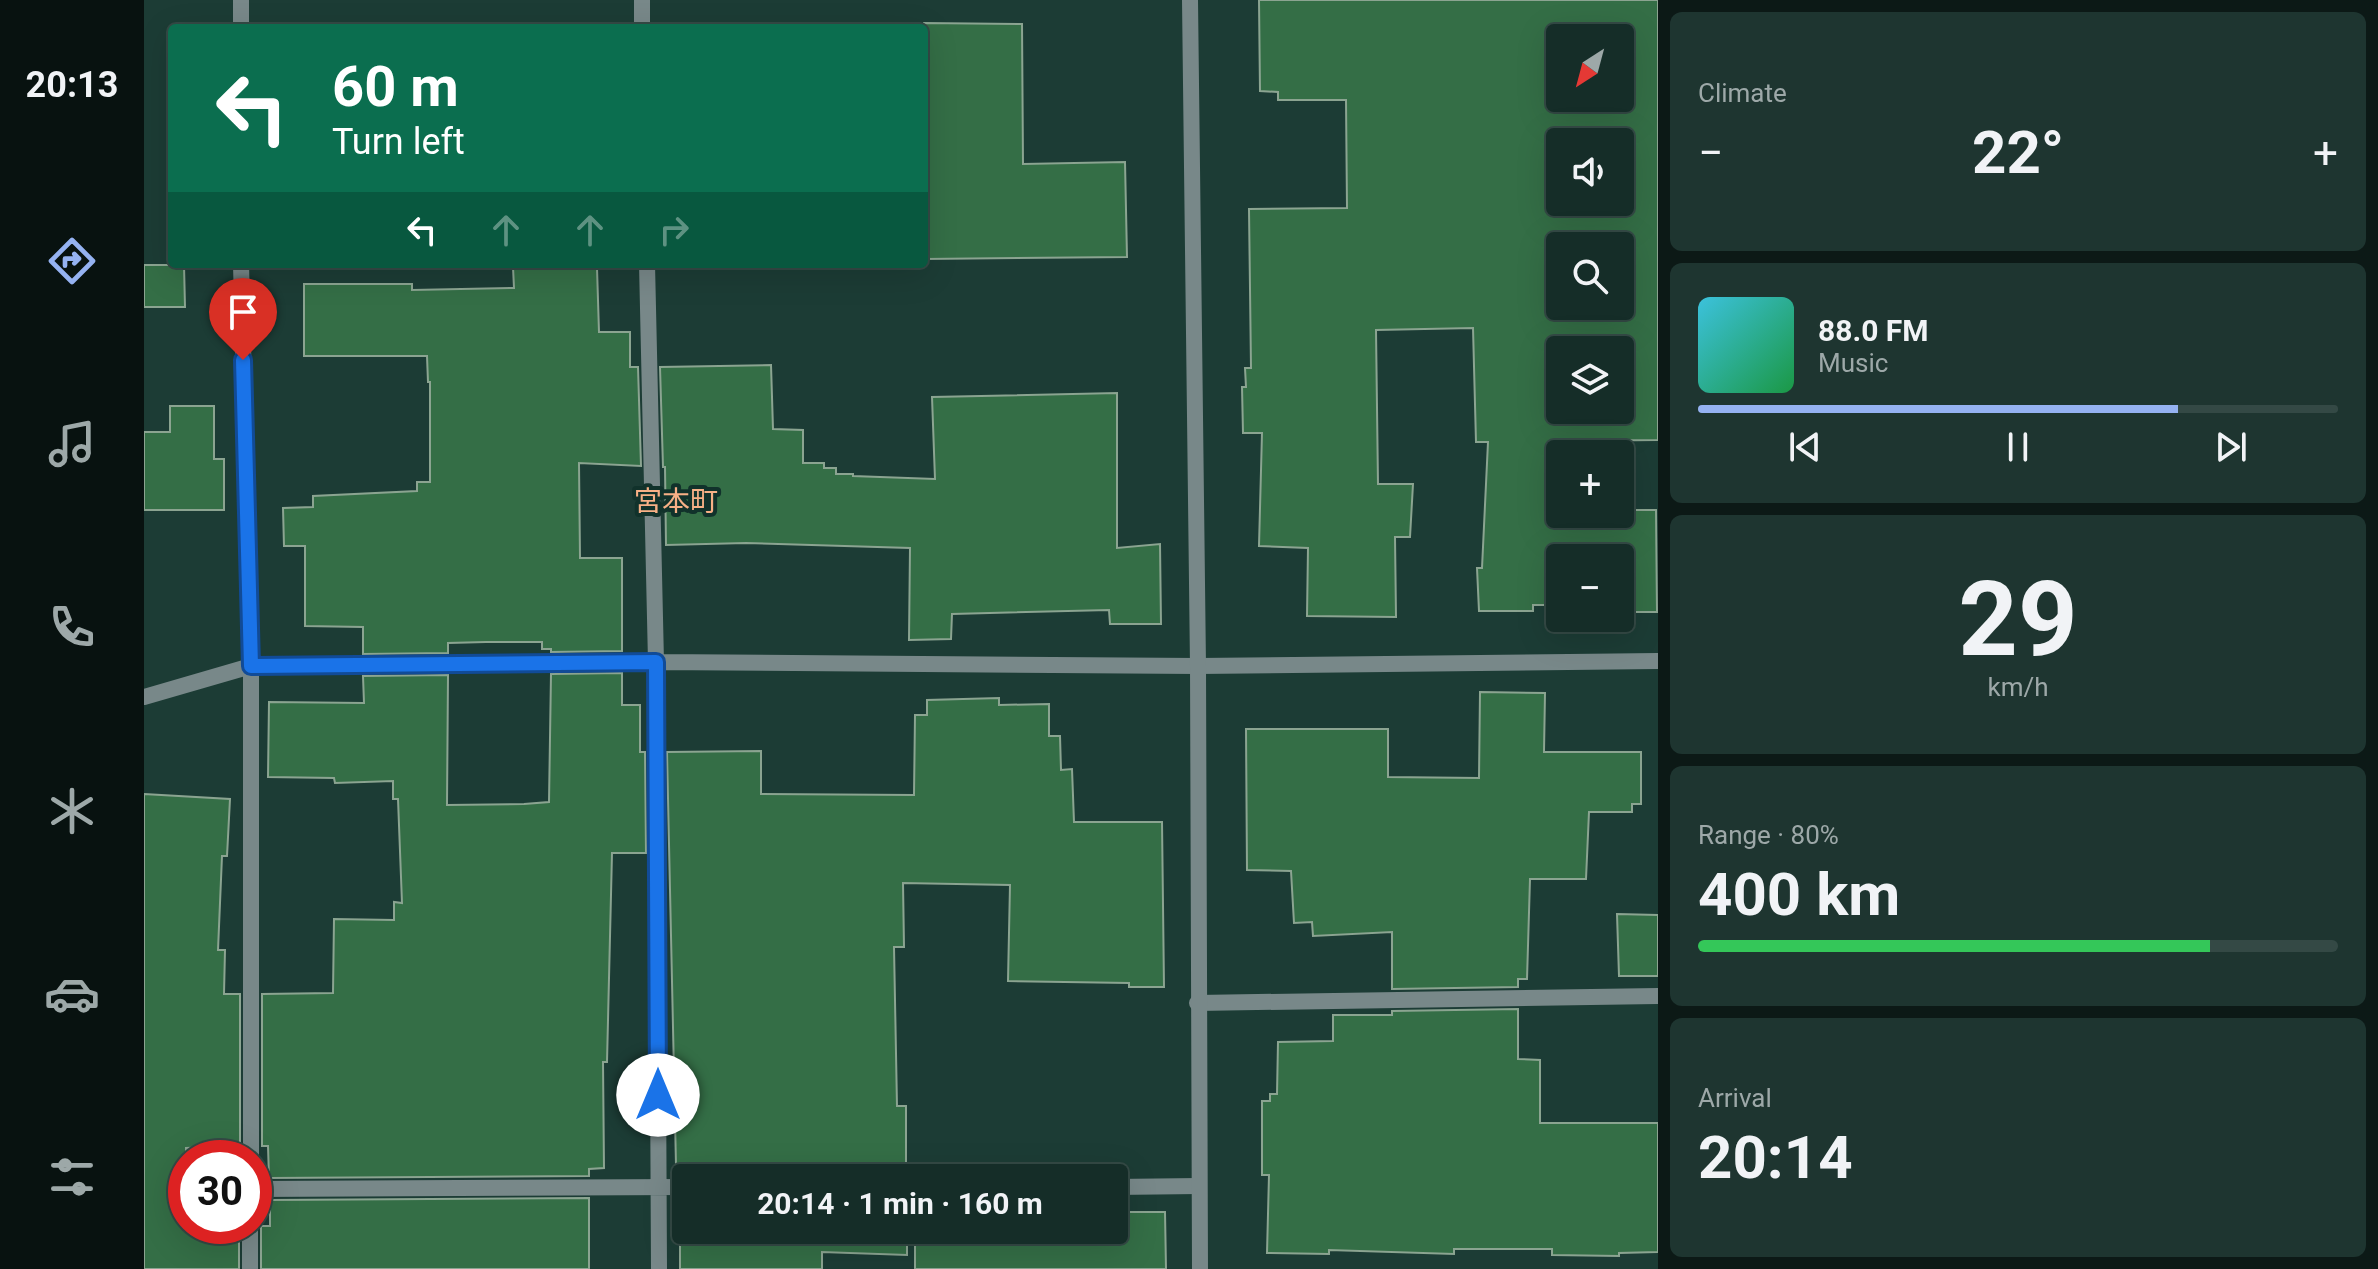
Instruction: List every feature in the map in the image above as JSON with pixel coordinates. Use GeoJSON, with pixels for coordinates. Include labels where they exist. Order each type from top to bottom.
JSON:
{"type":"FeatureCollection","features":[{"type":"Feature","properties":{"kind":"street"},"geometry":{"type":"LineString","coordinates":[[241,0],[241,24]]}},
{"type":"Feature","properties":{"kind":"street"},"geometry":{"type":"LineString","coordinates":[[642,0],[642,24]]}},
{"type":"Feature","properties":{"kind":"street"},"geometry":{"type":"LineString","coordinates":[[1190,0],[1198,666],[1200,1269]]}},
{"type":"Feature","properties":{"kind":"street"},"geometry":{"type":"LineString","coordinates":[[241,268],[251,666],[251,1140]]}},
{"type":"Feature","properties":{"kind":"street"},"geometry":{"type":"LineString","coordinates":[[647,268],[656,662],[659,1269]]}},
{"type":"Feature","properties":{"kind":"street"},"geometry":{"type":"LineString","coordinates":[[144,697],[251,666],[656,662],[1198,666],[1658,661]]}},
{"type":"Feature","properties":{"kind":"street"},"geometry":{"type":"LineString","coordinates":[[1197,1003],[1658,996]]}},
{"type":"Feature","properties":{"kind":"street"},"geometry":{"type":"LineString","coordinates":[[1128,1187],[1199,1186]]}},
{"type":"Feature","properties":{"kind":"street"},"geometry":{"type":"LineString","coordinates":[[272,1189],[672,1188]]}},
{"type":"Feature","properties":{"kind":"street"},"geometry":{"type":"LineString","coordinates":[[250,1244],[250,1269]]}},
{"type":"Feature","properties":{"kind":"building"},"geometry":{"type":"Polygon","coordinates":[[[1259,0],[1658,0],[1658,440],[1546,440],[1546,528],[1634,528],[1634,510],[1656,510],[1657,612],[1634,612],[1634,544],[1546,544],[1546,605],[1533,605],[1533,611],[1479,611],[1477,568],[1482,568],[1488,442],[1476,442],[1473,328],[1376,330],[1378,484],[1413,484],[1410,537],[1395,537],[1396,617],[1307,616],[1308,548],[1259,546],[1262,433],[1243,433],[1242,387],[1246,387],[1245,368],[1251,368],[1249,209],[1347,208],[1346,100],[1278,100],[1278,92],[1260,91],[1259,0]]]}},
{"type":"Feature","properties":{"kind":"building"},"geometry":{"type":"Polygon","coordinates":[[[924,23],[1022,24],[1023,164],[1125,162],[1127,257],[928,259],[928,24],[924,23]]]}},
{"type":"Feature","properties":{"kind":"building"},"geometry":{"type":"Polygon","coordinates":[[[144,265],[184,268],[185,307],[144,307],[144,265]]]}},
{"type":"Feature","properties":{"kind":"building"},"geometry":{"type":"Polygon","coordinates":[[[513,268],[597,268],[599,332],[630,332],[630,367],[638,367],[641,466],[579,463],[580,558],[622,558],[622,651],[551,652],[551,649],[542,649],[542,642],[486,642],[448,643],[448,653],[363,654],[363,627],[305,626],[305,546],[284,546],[283,508],[313,507],[313,496],[417,491],[417,482],[430,482],[430,382],[427,356],[304,356],[304,284],[412,284],[412,290],[514,288],[513,268]]]}},
{"type":"Feature","properties":{"kind":"building"},"geometry":{"type":"Polygon","coordinates":[[[771,365],[773,429],[803,430],[803,463],[824,463],[824,468],[836,468],[836,474],[853,476],[935,479],[932,397],[1117,393],[1117,548],[1160,544],[1161,624],[1110,624],[1109,610],[952,614],[951,639],[909,640],[910,548],[746,543],[666,545],[660,367],[771,365]]]}},
{"type":"Feature","properties":{"kind":"building"},"geometry":{"type":"Polygon","coordinates":[[[170,406],[214,406],[214,459],[224,459],[224,510],[144,510],[144,432],[170,432],[170,406]]]}},
{"type":"Feature","properties":{"kind":"building"},"geometry":{"type":"Polygon","coordinates":[[[622,673],[622,705],[640,705],[640,752],[645,752],[646,853],[612,853],[607,1062],[603,1062],[604,1168],[589,1169],[589,1176],[272,1178],[272,1140],[262,1140],[262,994],[333,993],[334,919],[394,920],[394,902],[402,903],[398,799],[393,799],[393,781],[335,783],[334,778],[268,777],[269,702],[364,703],[363,676],[448,675],[447,805],[549,802],[551,674],[622,673]]]}},
{"type":"Feature","properties":{"kind":"building"},"geometry":{"type":"Polygon","coordinates":[[[1480,692],[1545,693],[1544,752],[1641,752],[1641,804],[1632,804],[1632,812],[1589,812],[1586,879],[1530,879],[1527,979],[1518,979],[1518,987],[1392,989],[1392,932],[1313,936],[1312,922],[1294,923],[1291,871],[1247,870],[1246,729],[1388,729],[1388,777],[1479,778],[1480,692]]]}},
{"type":"Feature","properties":{"kind":"building"},"geometry":{"type":"Polygon","coordinates":[[[999,698],[999,705],[1049,704],[1049,736],[1060,736],[1061,770],[1072,769],[1074,822],[1162,822],[1164,987],[1129,987],[1129,983],[1008,981],[1010,885],[903,883],[904,947],[894,947],[897,1106],[906,1106],[906,1164],[676,1164],[667,752],[761,751],[761,794],[914,795],[915,715],[927,715],[927,700],[999,698]]]}},
{"type":"Feature","properties":{"kind":"building"},"geometry":{"type":"Polygon","coordinates":[[[144,794],[230,799],[227,856],[222,856],[218,950],[225,950],[224,994],[240,994],[240,1140],[168,1140],[168,1244],[239,1244],[239,1269],[144,1269],[144,794]]]}},
{"type":"Feature","properties":{"kind":"building"},"geometry":{"type":"Polygon","coordinates":[[[1617,914],[1658,915],[1658,976],[1619,976],[1617,914]]]}},
{"type":"Feature","properties":{"kind":"building"},"geometry":{"type":"Polygon","coordinates":[[[1518,1009],[1518,1059],[1540,1060],[1540,1123],[1658,1123],[1658,1252],[1619,1253],[1619,1256],[1552,1255],[1552,1249],[1454,1249],[1454,1254],[1329,1250],[1329,1254],[1267,1253],[1269,1175],[1262,1175],[1262,1101],[1270,1101],[1270,1094],[1277,1094],[1278,1042],[1333,1041],[1333,1015],[1518,1009]]]}},
{"type":"Feature","properties":{"kind":"building"},"geometry":{"type":"Polygon","coordinates":[[[589,1198],[589,1269],[261,1269],[261,1244],[272,1244],[272,1200],[589,1198]]]}},
{"type":"Feature","properties":{"kind":"building"},"geometry":{"type":"Polygon","coordinates":[[[1128,1212],[1165,1212],[1166,1269],[915,1269],[915,1244],[1128,1244],[1128,1212]]]}},
{"type":"Feature","properties":{"kind":"building"},"geometry":{"type":"Polygon","coordinates":[[[680,1244],[907,1244],[907,1255],[822,1252],[822,1269],[680,1269],[680,1244]]]}},
{"type":"Feature","properties":{"kind":"district","name":"宮本町"},"geometry":{"type":"Point","coordinates":[676,501]}},
{"type":"Feature","properties":{"kind":"route"},"geometry":{"type":"LineString","coordinates":[[243,360],[251,666],[656,662],[658,1095]]}}]}
